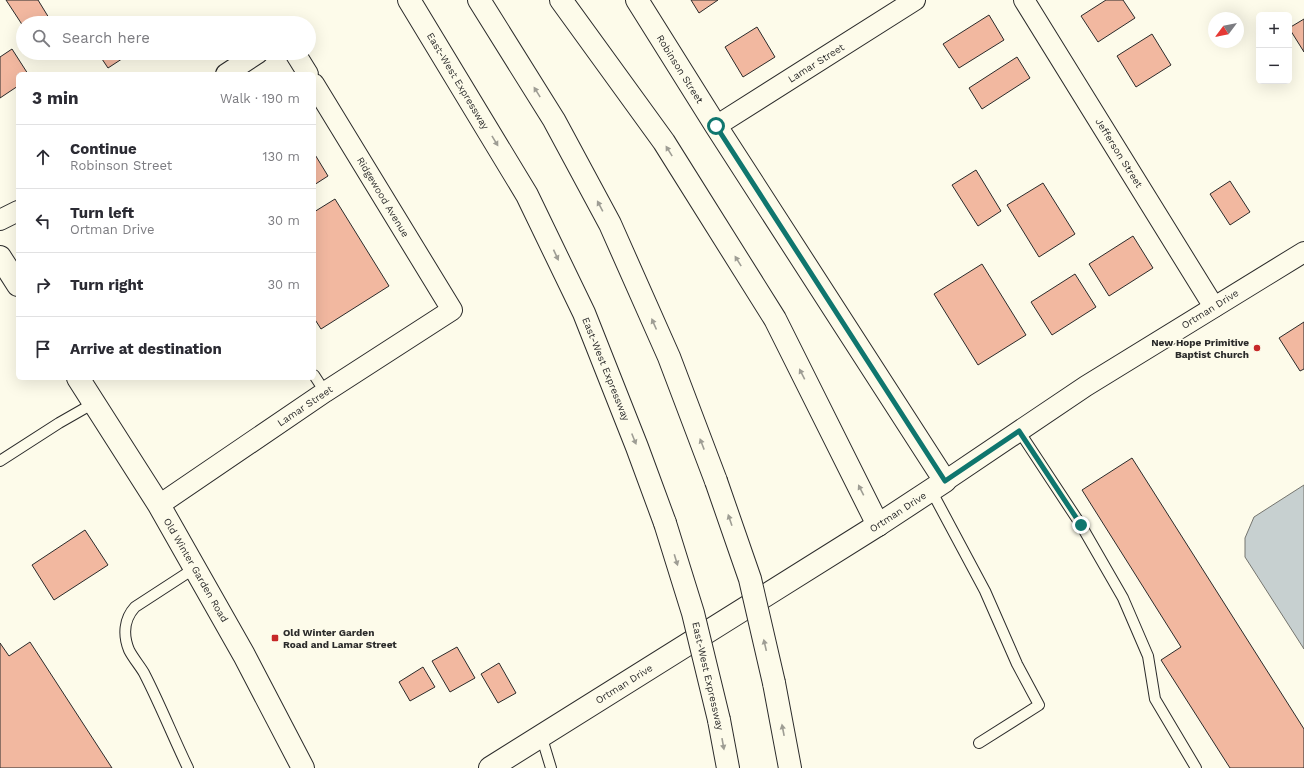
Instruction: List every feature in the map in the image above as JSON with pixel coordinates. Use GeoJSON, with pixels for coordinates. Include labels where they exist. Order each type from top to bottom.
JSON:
{"type":"FeatureCollection","features":[{"type":"Feature","properties":{"kind":"main road","name":"East-West Expressway"},"geometry":{"type":"LineString","coordinates":[[409,0],[527,195],[584,313],[637,447],[665,523],[693,613],[719,720],[728,768]]}},
{"type":"Feature","properties":{"kind":"main road"},"geometry":{"type":"LineString","coordinates":[[479,0],[554,120],[610,224],[669,357],[716,481],[750,579],[774,683],[790,768]]}},
{"type":"Feature","properties":{"kind":"main road"},"geometry":{"type":"LineString","coordinates":[[561,0],[664,142],[775,319],[878,525]]}},
{"type":"Feature","properties":{"kind":"main road","name":"Robinson Street"},"geometry":{"type":"LineString","coordinates":[[637,0],[938,485]]}},
{"type":"Feature","properties":{"kind":"main road"},"geometry":{"type":"LineString","coordinates":[[0,257],[16,282]]}},
{"type":"Feature","properties":{"kind":"main road","name":"Old Winter Garden Road"},"geometry":{"type":"LineString","coordinates":[[79,380],[159,505],[244,655],[303,768]]}},
{"type":"Feature","properties":{"kind":"main road","name":"Ortman Drive"},"geometry":{"type":"LineString","coordinates":[[490,768],[878,525],[938,485]]}},
{"type":"Feature","properties":{"kind":"street","name":"Lamar Street"},"geometry":{"type":"LineString","coordinates":[[716,126],[915,0]]}},
{"type":"Feature","properties":{"kind":"street","name":"Jefferson Street"},"geometry":{"type":"LineString","coordinates":[[1024,0],[1214,307]]}},
{"type":"Feature","properties":{"kind":"street"},"geometry":{"type":"LineString","coordinates":[[229,72],[247,60]]}},
{"type":"Feature","properties":{"kind":"street"},"geometry":{"type":"LineString","coordinates":[[299,60],[307,72]]}},
{"type":"Feature","properties":{"kind":"street","name":"Ridgewood Avenue"},"geometry":{"type":"LineString","coordinates":[[316,87],[452,310]]}},
{"type":"Feature","properties":{"kind":"street"},"geometry":{"type":"LineString","coordinates":[[0,220],[16,212]]}},
{"type":"Feature","properties":{"kind":"street","name":"Ortman Drive"},"geometry":{"type":"LineString","coordinates":[[938,485],[1086,386],[1304,252]]}},
{"type":"Feature","properties":{"kind":"street","name":"Lamar Street"},"geometry":{"type":"LineString","coordinates":[[159,505],[325,392],[452,310]]}},
{"type":"Feature","properties":{"kind":"lane"},"geometry":{"type":"LineString","coordinates":[[316,378],[325,392]]}},
{"type":"Feature","properties":{"kind":"lane"},"geometry":{"type":"LineString","coordinates":[[0,461],[59,423],[94,403]]}},
{"type":"Feature","properties":{"kind":"lane"},"geometry":{"type":"LineString","coordinates":[[1019,431],[1081,525],[1123,598],[1148,656],[1155,699],[1196,768]]}},
{"type":"Feature","properties":{"kind":"lane"},"geometry":{"type":"LineString","coordinates":[[938,485],[1017,664],[1039,704],[979,742]]}},
{"type":"Feature","properties":{"kind":"lane"},"geometry":{"type":"LineString","coordinates":[[188,768],[144,673],[129,650],[125,622],[130,612],[135,607],[195,568]]}},
{"type":"Feature","properties":{"kind":"lane"},"geometry":{"type":"LineString","coordinates":[[541,736],[551,768]]}},
{"type":"Feature","properties":{"kind":"shaded area"},"geometry":{"type":"Polygon","coordinates":[[[1304,485],[1304,649],[1245,557],[1245,538],[1254,517],[1304,485]]]}},
{"type":"Feature","properties":{"kind":"building"},"geometry":{"type":"Polygon","coordinates":[[[6,0],[38,0],[48,16],[16,16],[6,0]]]}},
{"type":"Feature","properties":{"kind":"building"},"geometry":{"type":"Polygon","coordinates":[[[691,0],[718,0],[699,13],[691,0]]]}},
{"type":"Feature","properties":{"kind":"building"},"geometry":{"type":"Polygon","coordinates":[[[1106,0],[1123,0],[1135,18],[1098,42],[1081,16],[1106,0]]]}},
{"type":"Feature","properties":{"kind":"building"},"geometry":{"type":"Polygon","coordinates":[[[989,15],[1004,40],[959,68],[943,44],[989,15]]]}},
{"type":"Feature","properties":{"kind":"building"},"geometry":{"type":"Polygon","coordinates":[[[1304,19],[1304,52],[1292,33],[1292,26],[1304,19]]]}},
{"type":"Feature","properties":{"kind":"building"},"geometry":{"type":"Polygon","coordinates":[[[757,27],[775,57],[743,77],[725,47],[757,27]]]}},
{"type":"Feature","properties":{"kind":"building"},"geometry":{"type":"Polygon","coordinates":[[[1152,34],[1171,65],[1136,87],[1117,56],[1152,34]]]}},
{"type":"Feature","properties":{"kind":"building"},"geometry":{"type":"Polygon","coordinates":[[[12,49],[16,55],[16,60],[19,60],[27,72],[16,72],[16,87],[0,98],[0,57],[12,49]]]}},
{"type":"Feature","properties":{"kind":"building"},"geometry":{"type":"Polygon","coordinates":[[[1017,57],[1030,78],[982,109],[969,88],[1017,57]]]}},
{"type":"Feature","properties":{"kind":"building"},"geometry":{"type":"Polygon","coordinates":[[[103,60],[120,60],[108,68],[103,60]]]}},
{"type":"Feature","properties":{"kind":"building"},"geometry":{"type":"Polygon","coordinates":[[[316,156],[328,176],[316,184],[316,156]]]}},
{"type":"Feature","properties":{"kind":"building"},"geometry":{"type":"Polygon","coordinates":[[[976,170],[1001,211],[978,226],[952,185],[976,170]]]}},
{"type":"Feature","properties":{"kind":"building"},"geometry":{"type":"Polygon","coordinates":[[[1230,181],[1250,212],[1230,225],[1210,194],[1230,181]]]}},
{"type":"Feature","properties":{"kind":"building"},"geometry":{"type":"Polygon","coordinates":[[[1043,183],[1075,234],[1039,257],[1007,205],[1043,183]]]}},
{"type":"Feature","properties":{"kind":"building"},"geometry":{"type":"Polygon","coordinates":[[[335,199],[389,286],[321,329],[316,321],[316,211],[335,199]]]}},
{"type":"Feature","properties":{"kind":"building"},"geometry":{"type":"Polygon","coordinates":[[[1133,236],[1153,268],[1109,296],[1089,264],[1133,236]]]}},
{"type":"Feature","properties":{"kind":"building"},"geometry":{"type":"Polygon","coordinates":[[[982,264],[1026,335],[978,365],[934,294],[982,264]]]}},
{"type":"Feature","properties":{"kind":"building"},"geometry":{"type":"Polygon","coordinates":[[[1075,274],[1096,307],[1052,335],[1031,302],[1075,274]]]}},
{"type":"Feature","properties":{"kind":"building"},"geometry":{"type":"Polygon","coordinates":[[[1304,322],[1304,369],[1300,371],[1279,338],[1304,322]]]}},
{"type":"Feature","properties":{"kind":"building"},"geometry":{"type":"Polygon","coordinates":[[[1132,458],[1304,729],[1304,768],[1230,768],[1161,660],[1181,647],[1082,490],[1132,458]]]}},
{"type":"Feature","properties":{"kind":"building"},"geometry":{"type":"Polygon","coordinates":[[[85,530],[108,565],[54,600],[32,565],[85,530]]]}},
{"type":"Feature","properties":{"kind":"building"},"geometry":{"type":"Polygon","coordinates":[[[30,642],[112,768],[0,768],[0,643],[9,656],[30,642]]]}},
{"type":"Feature","properties":{"kind":"building"},"geometry":{"type":"Polygon","coordinates":[[[457,647],[475,678],[450,692],[432,661],[457,647]]]}},
{"type":"Feature","properties":{"kind":"building"},"geometry":{"type":"Polygon","coordinates":[[[499,663],[516,693],[498,703],[481,674],[499,663]]]}},
{"type":"Feature","properties":{"kind":"building"},"geometry":{"type":"Polygon","coordinates":[[[423,667],[435,687],[410,701],[399,682],[423,667]]]}},
{"type":"Feature","properties":{"kind":"place","name":"New Hope Primitive Baptist Church"},"geometry":{"type":"Point","coordinates":[1257,348]}},
{"type":"Feature","properties":{"kind":"place","name":"Old Winter Garden Road and Lamar Street"},"geometry":{"type":"Point","coordinates":[275,638]}},
{"type":"Feature","properties":{"kind":"route"},"geometry":{"type":"LineString","coordinates":[[716,126],[945,481],[1019,431],[1081,525]]}}]}
